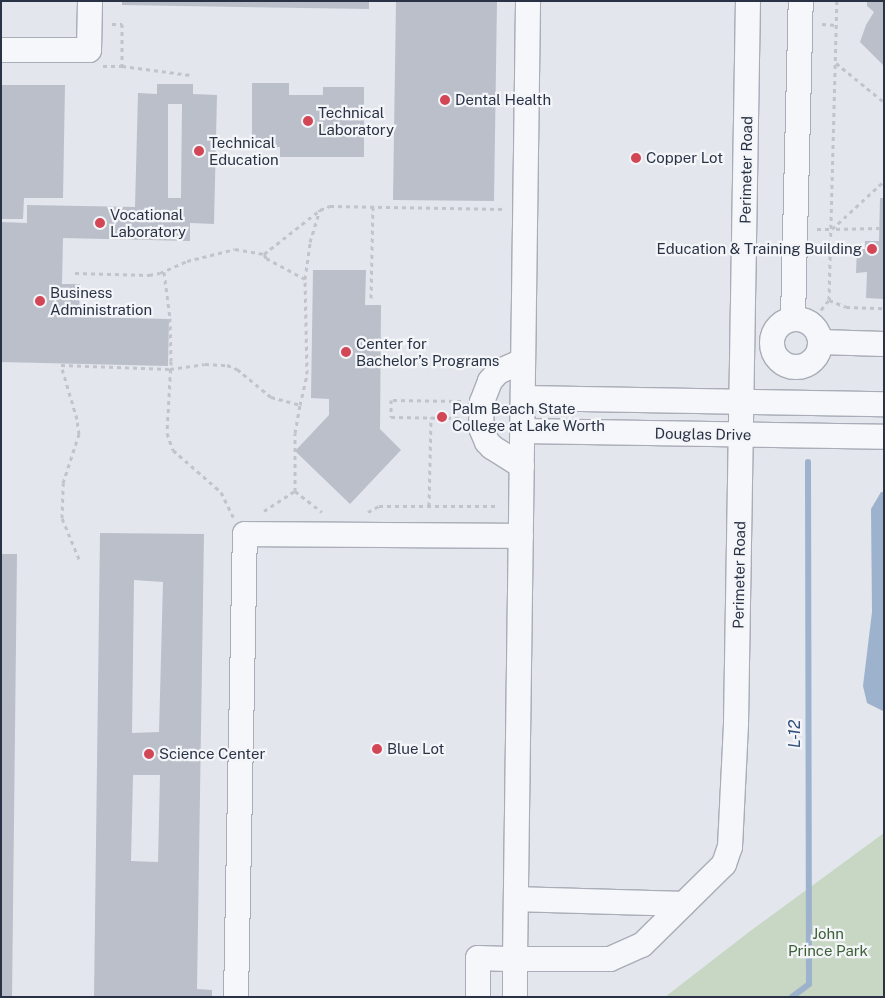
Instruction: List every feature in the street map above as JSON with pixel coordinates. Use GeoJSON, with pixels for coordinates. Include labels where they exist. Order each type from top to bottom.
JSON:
{"type":"FeatureCollection","features":[{"type":"Feature","properties":{"kind":"street"},"geometry":{"type":"LineString","coordinates":[[1,50],[89,50],[90,1]]}},
{"type":"Feature","properties":{"kind":"street"},"geometry":{"type":"LineString","coordinates":[[515,997],[528,1]]}},
{"type":"Feature","properties":{"kind":"street","name":"Perimeter Road"},"geometry":{"type":"LineString","coordinates":[[478,997],[478,958],[610,959],[642,945],[724,864],[730,847],[734,784],[742,434],[748,1]]}},
{"type":"Feature","properties":{"kind":"street"},"geometry":{"type":"LineString","coordinates":[[801,1],[808,328],[884,344]]}},
{"type":"Feature","properties":{"kind":"street"},"geometry":{"type":"LineString","coordinates":[[522,466],[492,447],[487,442],[481,428],[482,402],[490,381],[498,372],[523,361]]}},
{"type":"Feature","properties":{"kind":"street"},"geometry":{"type":"LineString","coordinates":[[523,398],[884,404]]}},
{"type":"Feature","properties":{"kind":"street","name":"Douglas Drive"},"geometry":{"type":"LineString","coordinates":[[522,431],[884,437]]}},
{"type":"Feature","properties":{"kind":"street"},"geometry":{"type":"LineString","coordinates":[[236,997],[245,534],[521,536]]}},
{"type":"Feature","properties":{"kind":"street"},"geometry":{"type":"LineString","coordinates":[[516,900],[683,904]]}},
{"type":"Feature","properties":{"kind":"path"},"geometry":{"type":"LineString","coordinates":[[808,328],[829,300],[837,1]]}},
{"type":"Feature","properties":{"kind":"path"},"geometry":{"type":"LineString","coordinates":[[103,23],[122,24],[122,66],[190,75]]}},
{"type":"Feature","properties":{"kind":"path"},"geometry":{"type":"LineString","coordinates":[[836,62],[884,102]]}},
{"type":"Feature","properties":{"kind":"path"},"geometry":{"type":"LineString","coordinates":[[832,229],[884,181]]}},
{"type":"Feature","properties":{"kind":"path"},"geometry":{"type":"LineString","coordinates":[[264,254],[320,210],[330,206],[508,209],[508,216]]}},
{"type":"Feature","properties":{"kind":"path"},"geometry":{"type":"LineString","coordinates":[[371,298],[373,206]]}},
{"type":"Feature","properties":{"kind":"path"},"geometry":{"type":"LineString","coordinates":[[295,491],[295,434],[307,374],[305,279],[310,242],[320,210]]}},
{"type":"Feature","properties":{"kind":"path"},"geometry":{"type":"LineString","coordinates":[[832,229],[880,228]]}},
{"type":"Feature","properties":{"kind":"path"},"geometry":{"type":"LineString","coordinates":[[75,272],[149,275],[164,272],[187,261],[235,249],[264,254],[266,258],[305,279]]}},
{"type":"Feature","properties":{"kind":"path"},"geometry":{"type":"LineString","coordinates":[[164,272],[170,318],[167,433],[173,450],[221,492],[236,522]]}},
{"type":"Feature","properties":{"kind":"path"},"geometry":{"type":"LineString","coordinates":[[829,300],[846,307],[884,308]]}},
{"type":"Feature","properties":{"kind":"path"},"geometry":{"type":"LineString","coordinates":[[79,559],[62,518],[63,483],[78,434],[77,419],[61,366],[170,369],[205,364],[227,365],[237,369],[271,397],[300,405]]}},
{"type":"Feature","properties":{"kind":"path"},"geometry":{"type":"LineString","coordinates":[[466,402],[391,400],[391,417],[466,418]]}},
{"type":"Feature","properties":{"kind":"path"},"geometry":{"type":"LineString","coordinates":[[429,506],[431,417]]}},
{"type":"Feature","properties":{"kind":"path"},"geometry":{"type":"LineString","coordinates":[[262,512],[295,491]]}},
{"type":"Feature","properties":{"kind":"path"},"geometry":{"type":"LineString","coordinates":[[295,491],[326,516]]}},
{"type":"Feature","properties":{"kind":"path"},"geometry":{"type":"LineString","coordinates":[[365,514],[372,508],[379,506],[503,506]]}},
{"type":"Feature","properties":{"kind":"green space","name":"John Prince Park"},"geometry":{"type":"Polygon","coordinates":[[[884,833],[884,997],[665,997],[749,932],[884,833]]]}},
{"type":"Feature","properties":{"kind":"water"},"geometry":{"type":"Polygon","coordinates":[[[881,492],[884,492],[883,711],[867,703],[863,686],[872,612],[871,509],[881,492]]]}},
{"type":"Feature","properties":{"kind":"building"},"geometry":{"type":"Polygon","coordinates":[[[122,1],[369,1],[369,9],[122,5],[122,1]]]}},
{"type":"Feature","properties":{"kind":"building","name":"Dental Health"},"geometry":{"type":"Polygon","coordinates":[[[396,1],[497,1],[494,201],[393,200],[396,1]]]}},
{"type":"Feature","properties":{"kind":"building"},"geometry":{"type":"Polygon","coordinates":[[[867,1],[884,1],[884,66],[860,42],[866,25],[874,12],[867,6],[867,1]]]}},
{"type":"Feature","properties":{"kind":"building","name":"Technical Laboratory"},"geometry":{"type":"Polygon","coordinates":[[[252,83],[289,83],[289,95],[323,95],[323,87],[364,87],[364,157],[280,157],[280,147],[252,147],[252,83]]]}},
{"type":"Feature","properties":{"kind":"building"},"geometry":{"type":"Polygon","coordinates":[[[157,84],[193,84],[193,94],[217,95],[214,224],[190,223],[190,241],[63,238],[62,284],[80,284],[79,317],[169,319],[168,366],[1,362],[1,222],[27,223],[27,205],[135,207],[138,93],[157,94],[157,84]],[[168,104],[168,198],[181,198],[182,104],[168,104]]]}},
{"type":"Feature","properties":{"kind":"building"},"geometry":{"type":"Polygon","coordinates":[[[1,85],[65,85],[63,198],[24,198],[23,219],[1,219],[1,85]]]}},
{"type":"Feature","properties":{"kind":"building","name":"Education & Training Building"},"geometry":{"type":"Polygon","coordinates":[[[880,198],[884,198],[884,299],[866,298],[867,272],[856,273],[857,249],[865,249],[865,241],[879,241],[880,198]]]}},
{"type":"Feature","properties":{"kind":"building","name":"Center for Bachelor’s Programs"},"geometry":{"type":"Polygon","coordinates":[[[313,270],[366,270],[365,305],[381,305],[380,429],[401,450],[350,504],[295,451],[329,415],[329,399],[311,398],[313,270]]]}},
{"type":"Feature","properties":{"kind":"building","name":"Science Center"},"geometry":{"type":"Polygon","coordinates":[[[100,533],[204,534],[197,989],[212,990],[212,997],[94,997],[100,533]],[[134,580],[132,733],[159,732],[163,582],[134,580]],[[133,775],[131,861],[158,862],[160,775],[133,775]]]}},
{"type":"Feature","properties":{"kind":"building"},"geometry":{"type":"Polygon","coordinates":[[[1,554],[17,554],[12,997],[1,997],[1,554]]]}},
{"type":"Feature","properties":{"kind":"waterway","name":"L-12"},"geometry":{"type":"LineString","coordinates":[[792,997],[809,984],[808,462]]}},
{"type":"Feature","properties":{"kind":"place","name":"Dental Health"},"geometry":{"type":"Point","coordinates":[445,100]}},
{"type":"Feature","properties":{"kind":"place","name":"Technical Laboratory"},"geometry":{"type":"Point","coordinates":[308,121]}},
{"type":"Feature","properties":{"kind":"place","name":"Technical Education"},"geometry":{"type":"Point","coordinates":[199,151]}},
{"type":"Feature","properties":{"kind":"place","name":"Copper Lot"},"geometry":{"type":"Point","coordinates":[636,158]}},
{"type":"Feature","properties":{"kind":"place","name":"Vocational Laboratory"},"geometry":{"type":"Point","coordinates":[100,223]}},
{"type":"Feature","properties":{"kind":"place","name":"Education & Training Building"},"geometry":{"type":"Point","coordinates":[872,249]}},
{"type":"Feature","properties":{"kind":"place","name":"Business Administration"},"geometry":{"type":"Point","coordinates":[40,301]}},
{"type":"Feature","properties":{"kind":"place","name":"Center for Bachelor’s Programs"},"geometry":{"type":"Point","coordinates":[346,352]}},
{"type":"Feature","properties":{"kind":"place","name":"Palm Beach State College at Lake Worth"},"geometry":{"type":"Point","coordinates":[442,417]}},
{"type":"Feature","properties":{"kind":"place","name":"Blue Lot"},"geometry":{"type":"Point","coordinates":[377,749]}},
{"type":"Feature","properties":{"kind":"place","name":"Science Center"},"geometry":{"type":"Point","coordinates":[149,754]}}]}
